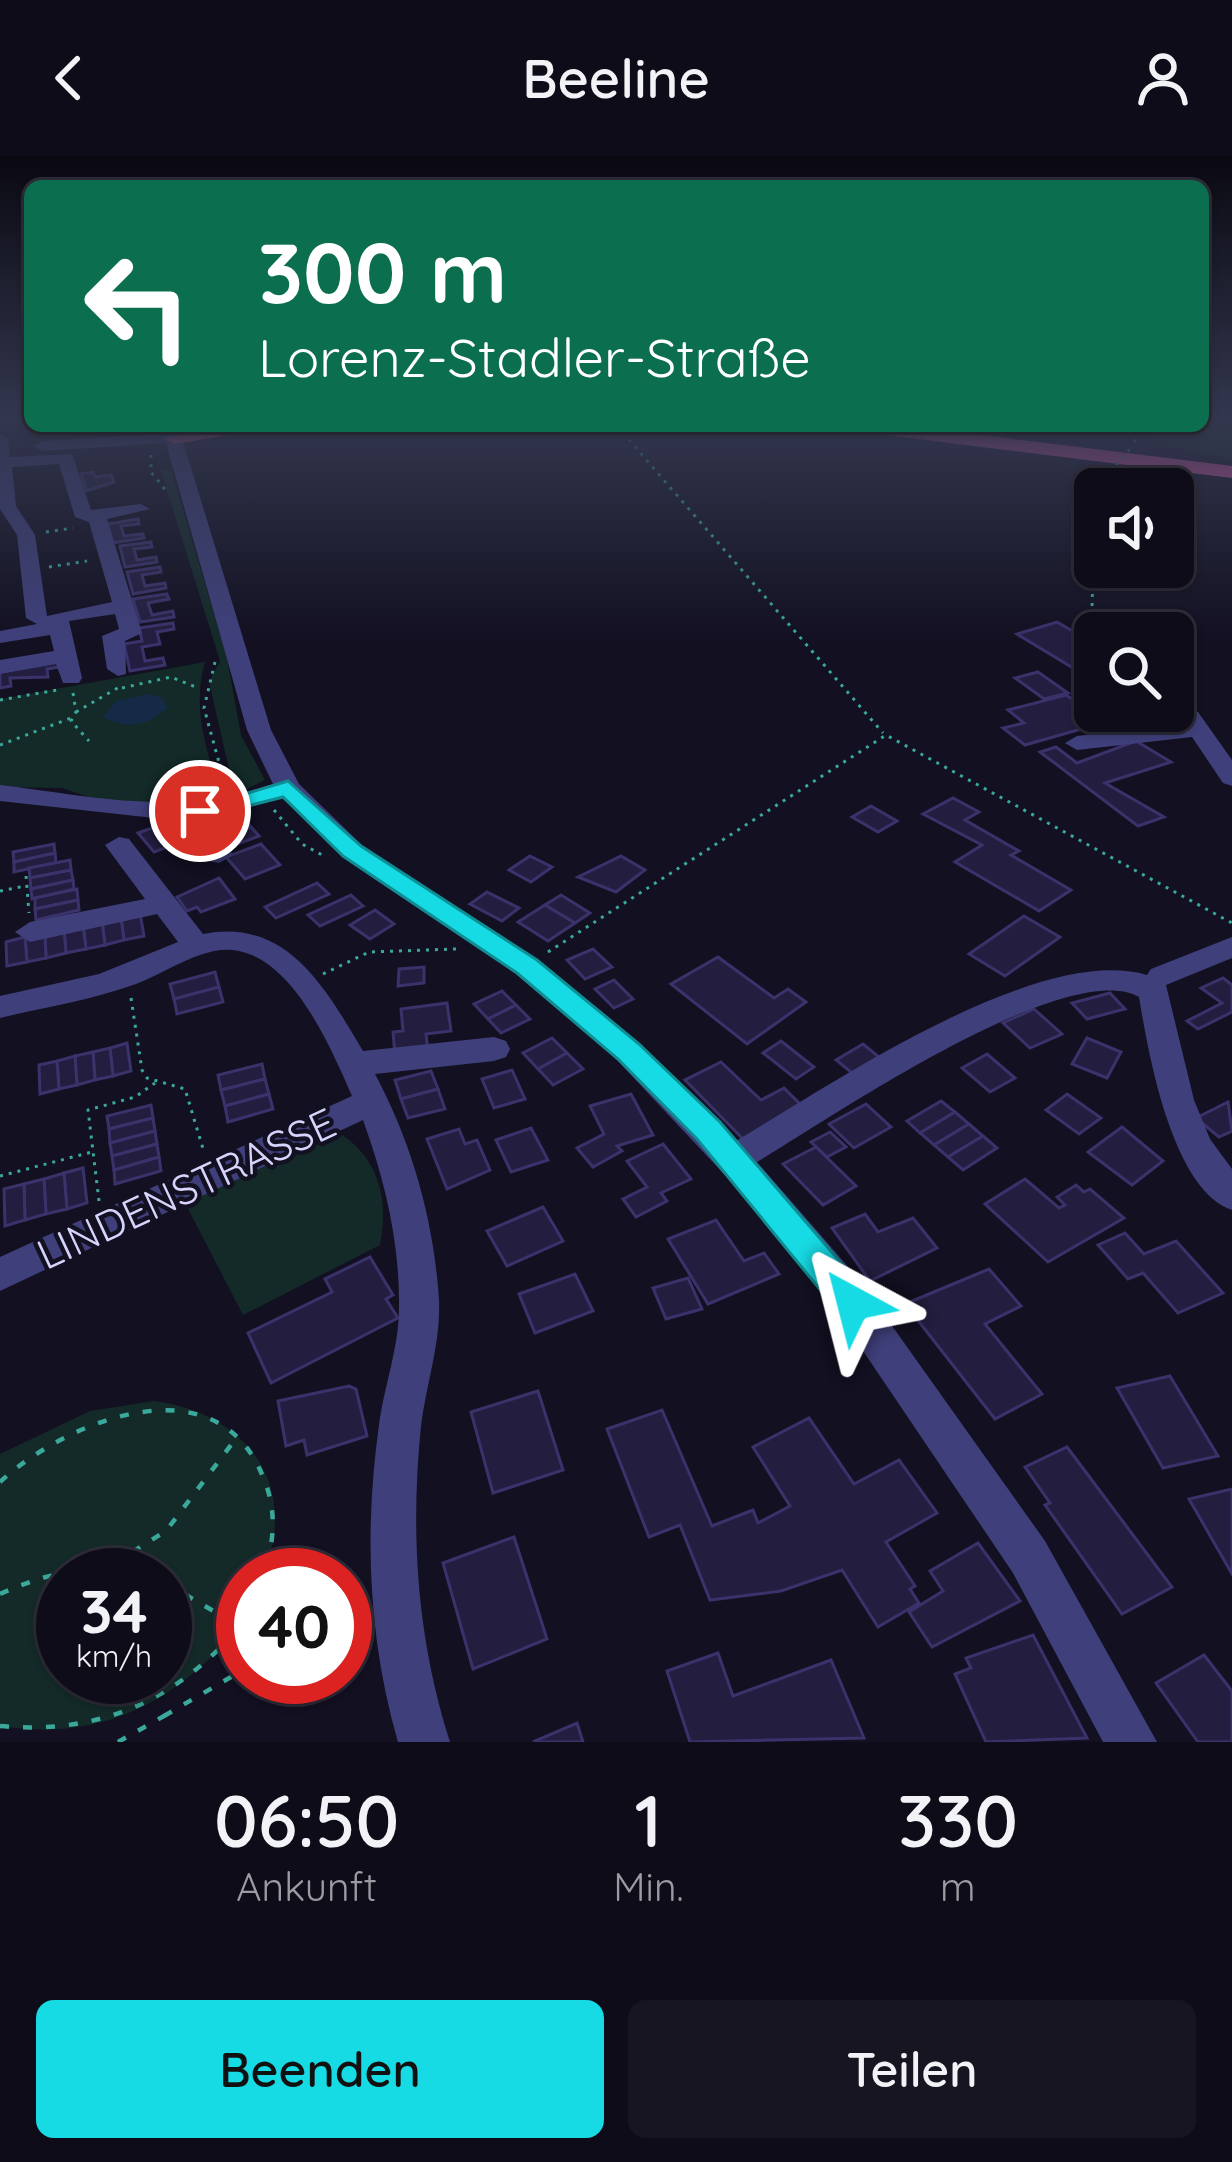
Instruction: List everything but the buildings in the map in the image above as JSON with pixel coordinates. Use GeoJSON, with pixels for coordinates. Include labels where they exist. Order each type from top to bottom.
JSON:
{"type":"FeatureCollection","features":[{"type":"Feature","properties":{"kind":"street"},"geometry":{"type":"LineString","coordinates":[[6,492],[15,530],[72,640],[119,677]]}},
{"type":"Feature","properties":{"kind":"street"},"geometry":{"type":"LineString","coordinates":[[78,492],[84,517],[97,520],[141,509]]}},
{"type":"Feature","properties":{"kind":"street"},"geometry":{"type":"LineString","coordinates":[[190,492],[259,730],[288,788],[352,851],[527,967],[628,1052],[734,1159],[844,1290],[1030,1557],[1131,1742]]}},
{"type":"Feature","properties":{"kind":"street"},"geometry":{"type":"LineString","coordinates":[[0,637],[72,640],[130,633],[97,520]]}},
{"type":"Feature","properties":{"kind":"street"},"geometry":{"type":"LineString","coordinates":[[0,668],[72,640],[124,606]]}},
{"type":"Feature","properties":{"kind":"street"},"geometry":{"type":"LineString","coordinates":[[0,625],[72,640]]}},
{"type":"Feature","properties":{"kind":"street"},"geometry":{"type":"LineString","coordinates":[[1077,743],[1194,723],[1232,778]]}},
{"type":"Feature","properties":{"kind":"street"},"geometry":{"type":"LineString","coordinates":[[0,793],[40,794],[117,811],[188,812],[245,803],[288,788]]}},
{"type":"Feature","properties":{"kind":"street"},"geometry":{"type":"LineString","coordinates":[[188,812],[219,855]]}},
{"type":"Feature","properties":{"kind":"street"},"geometry":{"type":"LineString","coordinates":[[119,845],[196,945]]}},
{"type":"Feature","properties":{"kind":"street"},"geometry":{"type":"LineString","coordinates":[[30,932],[164,904]]}},
{"type":"Feature","properties":{"kind":"street","name":"LINDENSTRASSE"},"geometry":{"type":"LineString","coordinates":[[0,1007],[118,980],[196,945],[232,940],[270,946],[308,987],[364,1083],[405,1181],[420,1305],[400,1426],[390,1585],[412,1706],[424,1742]]}},
{"type":"Feature","properties":{"kind":"street"},"geometry":{"type":"LineString","coordinates":[[734,1159],[947,1032],[1070,983],[1151,983],[1232,946]]}},
{"type":"Feature","properties":{"kind":"street"},"geometry":{"type":"LineString","coordinates":[[1151,983],[1175,1111],[1202,1162],[1232,1196]]}},
{"type":"Feature","properties":{"kind":"street","name":"LINDENSTRASSE"},"geometry":{"type":"LineString","coordinates":[[0,1275],[210,1177],[364,1083],[494,1049]]}},
{"type":"Feature","properties":{"kind":"path"},"geometry":{"type":"LineString","coordinates":[[674,492],[886,735],[1232,923]]}},
{"type":"Feature","properties":{"kind":"path"},"geometry":{"type":"LineString","coordinates":[[15,530],[97,520]]}},
{"type":"Feature","properties":{"kind":"path"},"geometry":{"type":"LineString","coordinates":[[33,569],[107,558]]}},
{"type":"Feature","properties":{"kind":"path"},"geometry":{"type":"LineString","coordinates":[[216,660],[201,688],[204,718],[245,803],[270,805],[302,844],[338,858]]}},
{"type":"Feature","properties":{"kind":"path"},"geometry":{"type":"LineString","coordinates":[[0,745],[71,718],[119,677],[171,677],[201,688]]}},
{"type":"Feature","properties":{"kind":"path"},"geometry":{"type":"LineString","coordinates":[[0,700],[72,687],[76,712]]}},
{"type":"Feature","properties":{"kind":"path"},"geometry":{"type":"LineString","coordinates":[[71,718],[89,741]]}},
{"type":"Feature","properties":{"kind":"path"},"geometry":{"type":"LineString","coordinates":[[527,967],[886,735]]}},
{"type":"Feature","properties":{"kind":"path"},"geometry":{"type":"LineString","coordinates":[[0,891],[27,885]]}},
{"type":"Feature","properties":{"kind":"path"},"geometry":{"type":"LineString","coordinates":[[308,987],[343,957],[370,950],[475,948],[488,939]]}},
{"type":"Feature","properties":{"kind":"path"},"geometry":{"type":"LineString","coordinates":[[133,1010],[142,1070],[156,1082],[185,1089],[192,1100],[210,1177]]}},
{"type":"Feature","properties":{"kind":"path"},"geometry":{"type":"LineString","coordinates":[[102,1228],[88,1110],[135,1097],[156,1082]]}},
{"type":"Feature","properties":{"kind":"path"},"geometry":{"type":"LineString","coordinates":[[0,1176],[94,1152]]}},
{"type":"Feature","properties":{"kind":"path"},"geometry":{"type":"LineString","coordinates":[[0,1482],[46,1441],[90,1423],[153,1408],[220,1419],[248,1442],[267,1475],[274,1513],[268,1548]]}},
{"type":"Feature","properties":{"kind":"path"},"geometry":{"type":"LineString","coordinates":[[138,1548],[166,1531],[231,1444],[248,1442]]}},
{"type":"Feature","properties":{"kind":"path"},"geometry":{"type":"LineString","coordinates":[[0,1594],[36,1582]]}},
{"type":"Feature","properties":{"kind":"path"},"geometry":{"type":"LineString","coordinates":[[0,1726],[38,1736],[106,1729],[158,1706],[216,1656]]}},
{"type":"Feature","properties":{"kind":"path"},"geometry":{"type":"LineString","coordinates":[[118,1742],[216,1686]]}},
{"type":"Feature","properties":{"kind":"path"},"geometry":{"type":"LineString","coordinates":[[158,1706],[164,1716]]}},
{"type":"Feature","properties":{"kind":"green space"},"geometry":{"type":"Polygon","coordinates":[[[167,492],[178,492],[227,658],[241,735],[265,780],[235,795],[209,682],[220,661],[167,492]]]}},
{"type":"Feature","properties":{"kind":"green space"},"geometry":{"type":"Polygon","coordinates":[[[205,662],[201,715],[222,801],[116,806],[62,788],[0,787],[0,699],[205,662]]]}},
{"type":"Feature","properties":{"kind":"green space"},"geometry":{"type":"Polygon","coordinates":[[[338,1132],[363,1154],[378,1181],[383,1212],[380,1245],[243,1315],[185,1203],[338,1132]]]}},
{"type":"Feature","properties":{"kind":"green space"},"geometry":{"type":"Polygon","coordinates":[[[154,1401],[215,1420],[238,1437],[257,1458],[269,1483],[275,1511],[273,1542],[271,1548],[216,1548],[216,1653],[192,1674],[192,1548],[36,1548],[36,1704],[147,1704],[73,1728],[0,1726],[0,1454],[90,1411],[154,1401]]]}},
{"type":"Feature","properties":{"kind":"water"},"geometry":{"type":"Polygon","coordinates":[[[149,694],[162,698],[168,708],[152,719],[121,724],[103,717],[116,701],[149,694]]]}},
{"type":"Feature","properties":{"kind":"route"},"geometry":{"type":"LineString","coordinates":[[200,811],[258,800],[288,788],[352,851],[527,967],[628,1052],[708,1130],[853,1303]]}}]}
